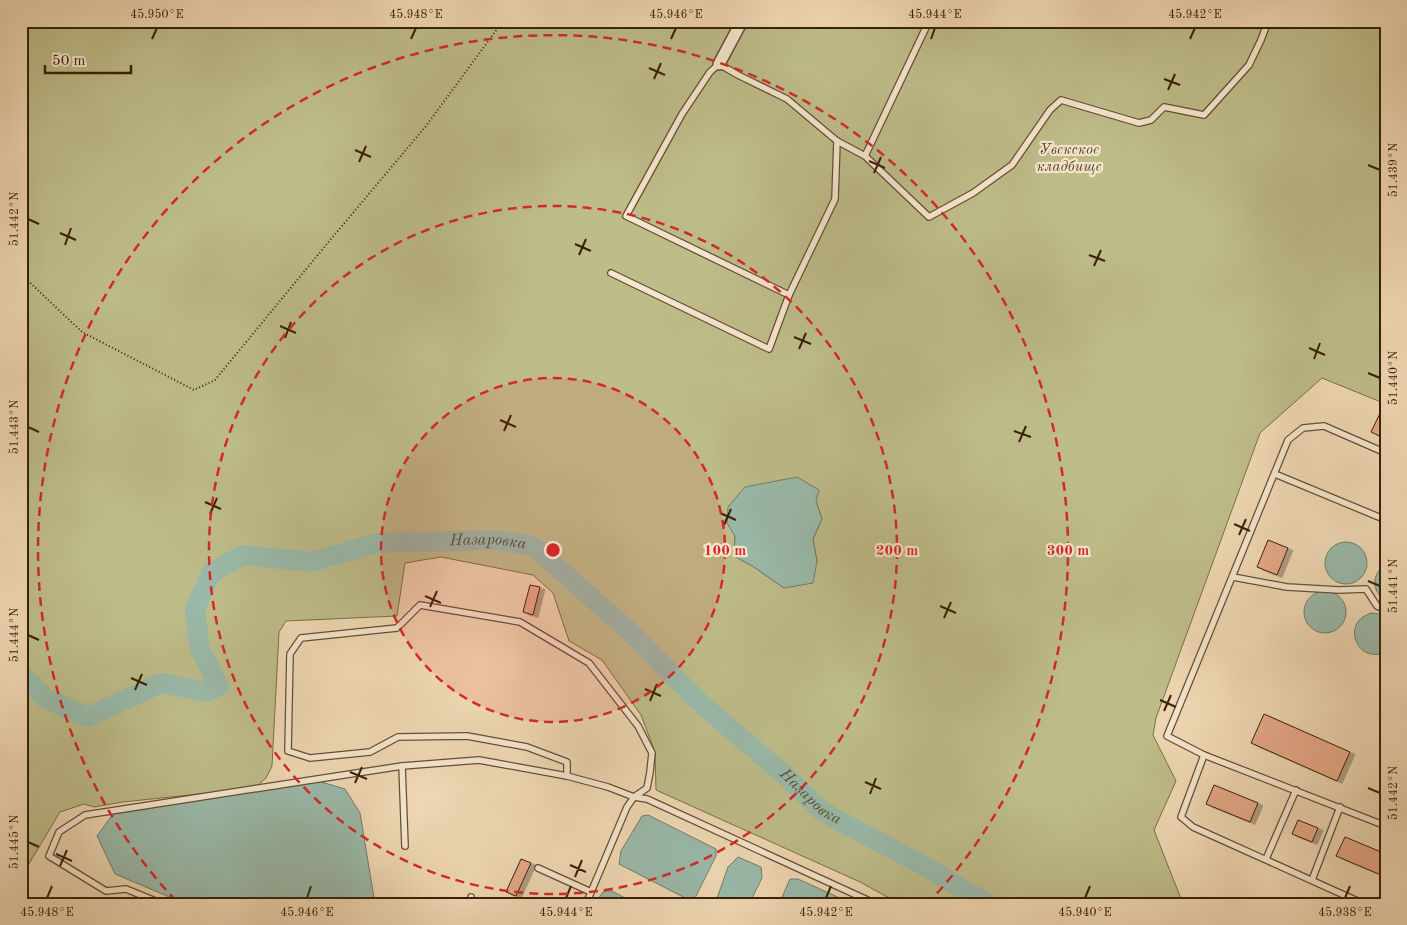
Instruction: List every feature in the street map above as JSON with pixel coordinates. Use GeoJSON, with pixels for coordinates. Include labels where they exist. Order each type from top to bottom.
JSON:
{"type":"FeatureCollection","features":[{"type":"Feature","properties":{"kind":"street"},"geometry":{"type":"LineString","coordinates":[[719,64],[742,21]]}},
{"type":"Feature","properties":{"kind":"lane"},"geometry":{"type":"LineString","coordinates":[[865,156],[929,21]]}},
{"type":"Feature","properties":{"kind":"lane"},"geometry":{"type":"LineString","coordinates":[[789,295],[626,216],[682,114],[710,72],[719,64],[787,99],[837,141],[865,156],[929,218],[974,193],[1012,165],[1050,110],[1061,100],[1139,124],[1151,120],[1164,107],[1204,114],[1249,64],[1268,21]]}},
{"type":"Feature","properties":{"kind":"lane"},"geometry":{"type":"LineString","coordinates":[[611,273],[769,349],[789,295],[835,199],[837,141]]}},
{"type":"Feature","properties":{"kind":"lane"},"geometry":{"type":"LineString","coordinates":[[1386,454],[1324,426],[1303,428],[1288,440],[1167,736],[1204,755],[1386,826]]}},
{"type":"Feature","properties":{"kind":"lane"},"geometry":{"type":"LineString","coordinates":[[1275,474],[1386,520]]}},
{"type":"Feature","properties":{"kind":"lane"},"geometry":{"type":"LineString","coordinates":[[1233,577],[1287,587],[1339,590],[1366,588],[1377,606],[1386,610]]}},
{"type":"Feature","properties":{"kind":"lane"},"geometry":{"type":"LineString","coordinates":[[567,776],[567,762],[527,748],[467,736],[398,738],[370,752],[310,758],[288,751],[290,654],[301,638],[397,628],[420,605],[520,622],[589,663],[638,726],[652,753],[647,788],[634,797],[627,807],[586,904]]}},
{"type":"Feature","properties":{"kind":"lane"},"geometry":{"type":"LineString","coordinates":[[1204,755],[1181,817],[1193,827],[1364,904]]}},
{"type":"Feature","properties":{"kind":"lane"},"geometry":{"type":"LineString","coordinates":[[163,904],[126,889],[106,890],[49,856],[59,832],[85,815],[402,766],[479,760],[567,776],[608,787],[634,797],[647,799],[876,904]]}},
{"type":"Feature","properties":{"kind":"lane"},"geometry":{"type":"LineString","coordinates":[[402,766],[404,846]]}},
{"type":"Feature","properties":{"kind":"lane"},"geometry":{"type":"LineString","coordinates":[[1266,859],[1296,790]]}},
{"type":"Feature","properties":{"kind":"lane"},"geometry":{"type":"LineString","coordinates":[[1312,880],[1340,807]]}},
{"type":"Feature","properties":{"kind":"lane"},"geometry":{"type":"LineString","coordinates":[[538,868],[591,892]]}},
{"type":"Feature","properties":{"kind":"lane"},"geometry":{"type":"LineString","coordinates":[[1381,904],[1386,890]]}},
{"type":"Feature","properties":{"kind":"lane"},"geometry":{"type":"LineString","coordinates":[[469,904],[471,897]]}},
{"type":"Feature","properties":{"kind":"path"},"geometry":{"type":"LineString","coordinates":[[21,223],[24,237],[24,277],[82,332],[194,390],[215,380],[426,126],[502,21]]}},
{"type":"Feature","properties":{"kind":"green space","name":"Увекское кладбище"},"geometry":{"type":"Polygon","coordinates":[[[21,21],[1386,21],[1386,404],[1322,378],[1260,433],[1156,718],[1153,735],[1176,781],[1154,830],[1183,904],[900,904],[860,882],[656,790],[655,752],[641,715],[602,660],[569,641],[553,593],[533,575],[441,557],[405,563],[397,616],[286,621],[279,632],[272,766],[266,778],[255,788],[123,802],[94,807],[84,804],[60,812],[21,877],[21,21]],[[816,501],[735,535],[734,556],[754,567],[784,588],[817,561],[813,539],[822,519],[816,501]]]}},
{"type":"Feature","properties":{"kind":"shaded area"},"geometry":{"type":"Polygon","coordinates":[[[797,477],[819,490],[816,501],[822,519],[813,539],[817,561],[813,583],[784,588],[754,567],[734,556],[735,536],[727,523],[728,507],[745,487],[797,477]]]}},
{"type":"Feature","properties":{"kind":"shaded area"},"geometry":{"type":"Polygon","coordinates":[[[1350,542],[1358,545],[1364,551],[1367,563],[1364,575],[1358,581],[1342,584],[1334,581],[1328,575],[1325,559],[1328,551],[1334,545],[1350,542]]]}},
{"type":"Feature","properties":{"kind":"shaded area"},"geometry":{"type":"Polygon","coordinates":[[[1386,564],[1386,601],[1375,588],[1375,577],[1386,564]]]}},
{"type":"Feature","properties":{"kind":"shaded area"},"geometry":{"type":"Polygon","coordinates":[[[1329,591],[1337,594],[1343,600],[1346,612],[1343,624],[1337,630],[1321,633],[1313,630],[1307,624],[1304,608],[1307,600],[1313,594],[1329,591]]]}},
{"type":"Feature","properties":{"kind":"shaded area"},"geometry":{"type":"Polygon","coordinates":[[[1372,613],[1386,615],[1386,652],[1367,653],[1356,640],[1354,632],[1356,624],[1362,618],[1372,613]]]}},
{"type":"Feature","properties":{"kind":"shaded area"},"geometry":{"type":"Polygon","coordinates":[[[318,781],[345,789],[360,813],[375,904],[186,904],[115,874],[97,836],[113,814],[318,781]]]}},
{"type":"Feature","properties":{"kind":"shaded area"},"geometry":{"type":"Polygon","coordinates":[[[648,815],[716,849],[716,856],[693,902],[619,864],[621,851],[642,816],[648,815]]]}},
{"type":"Feature","properties":{"kind":"shaded area"},"geometry":{"type":"Polygon","coordinates":[[[738,857],[761,867],[762,878],[749,904],[715,904],[728,867],[738,857]]]}},
{"type":"Feature","properties":{"kind":"shaded area"},"geometry":{"type":"Polygon","coordinates":[[[790,879],[798,879],[853,904],[779,904],[790,879]]]}},
{"type":"Feature","properties":{"kind":"shaded area"},"geometry":{"type":"Polygon","coordinates":[[[604,891],[612,891],[636,904],[598,904],[597,900],[604,891]]]}},
{"type":"Feature","properties":{"kind":"building"},"geometry":{"type":"Polygon","coordinates":[[[1386,401],[1386,439],[1371,432],[1386,401]]]}},
{"type":"Feature","properties":{"kind":"building"},"geometry":{"type":"Polygon","coordinates":[[[1268,540],[1288,548],[1277,575],[1257,567],[1268,540]]]}},
{"type":"Feature","properties":{"kind":"building"},"geometry":{"type":"Polygon","coordinates":[[[530,585],[540,587],[533,615],[523,612],[530,585]]]}},
{"type":"Feature","properties":{"kind":"building"},"geometry":{"type":"Polygon","coordinates":[[[1264,714],[1350,752],[1337,781],[1251,743],[1264,714]]]}},
{"type":"Feature","properties":{"kind":"building"},"geometry":{"type":"Polygon","coordinates":[[[1214,785],[1258,803],[1250,822],[1206,804],[1214,785]]]}},
{"type":"Feature","properties":{"kind":"building"},"geometry":{"type":"Polygon","coordinates":[[[1298,820],[1318,828],[1312,842],[1292,834],[1298,820]]]}},
{"type":"Feature","properties":{"kind":"building"},"geometry":{"type":"Polygon","coordinates":[[[1345,837],[1386,854],[1386,877],[1336,856],[1345,837]]]}},
{"type":"Feature","properties":{"kind":"building"},"geometry":{"type":"Polygon","coordinates":[[[521,859],[531,863],[516,896],[506,892],[521,859]]]}},
{"type":"Feature","properties":{"kind":"waterway","name":"Назаровка"},"geometry":{"type":"LineString","coordinates":[[21,674],[46,699],[88,717],[161,683],[206,692],[219,686],[200,649],[195,609],[211,573],[243,555],[311,562],[377,543],[496,540],[533,546],[627,629],[699,702],[786,776],[823,812],[926,867],[988,904]]}}]}
